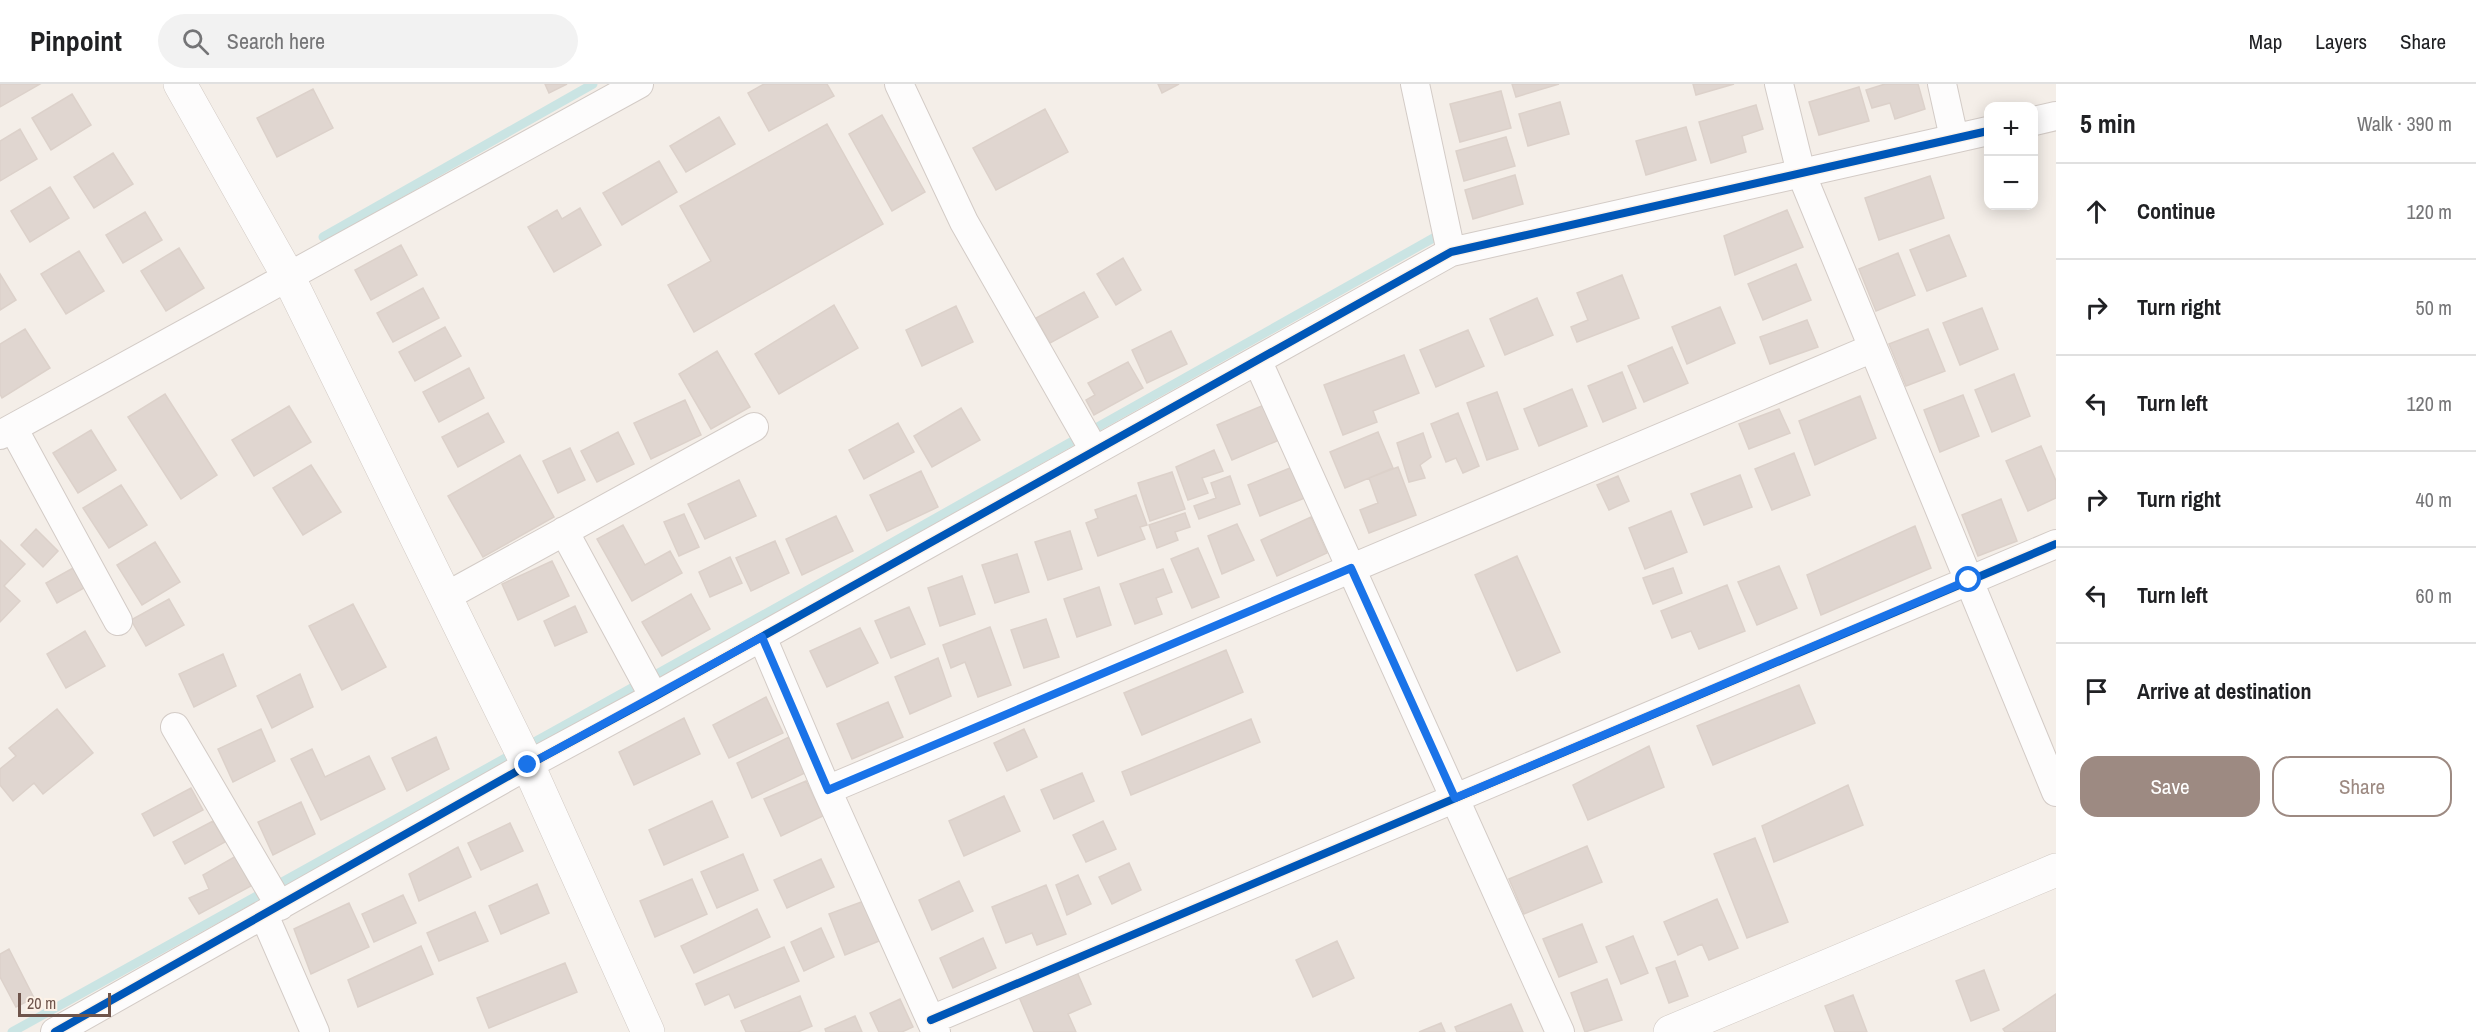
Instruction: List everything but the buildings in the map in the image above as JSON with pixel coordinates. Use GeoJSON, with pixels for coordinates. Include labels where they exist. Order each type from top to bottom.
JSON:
{"type":"FeatureCollection","features":[{"type":"Feature","properties":{"kind":"street"},"geometry":{"type":"LineString","coordinates":[[180,84],[288,276],[528,765],[648,1032]]}},
{"type":"Feature","properties":{"kind":"street"},"geometry":{"type":"LineString","coordinates":[[118,621],[7,431],[639,84]]}},
{"type":"Feature","properties":{"kind":"street"},"geometry":{"type":"LineString","coordinates":[[899,84],[964,222],[1094,450]]}},
{"type":"Feature","properties":{"kind":"street"},"geometry":{"type":"LineString","coordinates":[[1415,84],[1451,252]]}},
{"type":"Feature","properties":{"kind":"street"},"geometry":{"type":"LineString","coordinates":[[1779,84],[1801,173],[2056,792]]}},
{"type":"Feature","properties":{"kind":"street"},"geometry":{"type":"LineString","coordinates":[[1942,84],[1954,138]]}},
{"type":"Feature","properties":{"kind":"street"},"geometry":{"type":"LineString","coordinates":[[55,1032],[528,765],[762,637],[1094,450],[1258,362],[1451,252],[1984,132]]}},
{"type":"Feature","properties":{"kind":"street"},"geometry":{"type":"LineString","coordinates":[[828,790],[1874,348]]}},
{"type":"Feature","properties":{"kind":"street"},"geometry":{"type":"LineString","coordinates":[[1258,362],[1560,1032]]}},
{"type":"Feature","properties":{"kind":"street"},"geometry":{"type":"LineString","coordinates":[[445,597],[754,427]]}},
{"type":"Feature","properties":{"kind":"street"},"geometry":{"type":"LineString","coordinates":[[564,531],[654,697]]}},
{"type":"Feature","properties":{"kind":"street"},"geometry":{"type":"LineString","coordinates":[[762,637],[934,1026],[1455,798],[2056,544]]}},
{"type":"Feature","properties":{"kind":"street"},"geometry":{"type":"LineString","coordinates":[[175,727],[272,910],[315,1032]]}},
{"type":"Feature","properties":{"kind":"street"},"geometry":{"type":"LineString","coordinates":[[1670,1032],[2056,870]]}},
{"type":"Feature","properties":{"kind":"waterway"},"geometry":{"type":"LineString","coordinates":[[323,237],[593,84]]}},
{"type":"Feature","properties":{"kind":"waterway"},"geometry":{"type":"LineString","coordinates":[[12,1032],[799,595],[1437,236]]}},
{"type":"Feature","properties":{"kind":"cycle path"},"geometry":{"type":"LineString","coordinates":[[55,1032],[528,765],[1451,252],[1984,132]]}},
{"type":"Feature","properties":{"kind":"cycle path"},"geometry":{"type":"LineString","coordinates":[[931,1020],[2056,544]]}},
{"type":"Feature","properties":{"kind":"route"},"geometry":{"type":"LineString","coordinates":[[528,765],[762,637],[828,790],[1351,568],[1455,798],[1969,580]]}}]}
